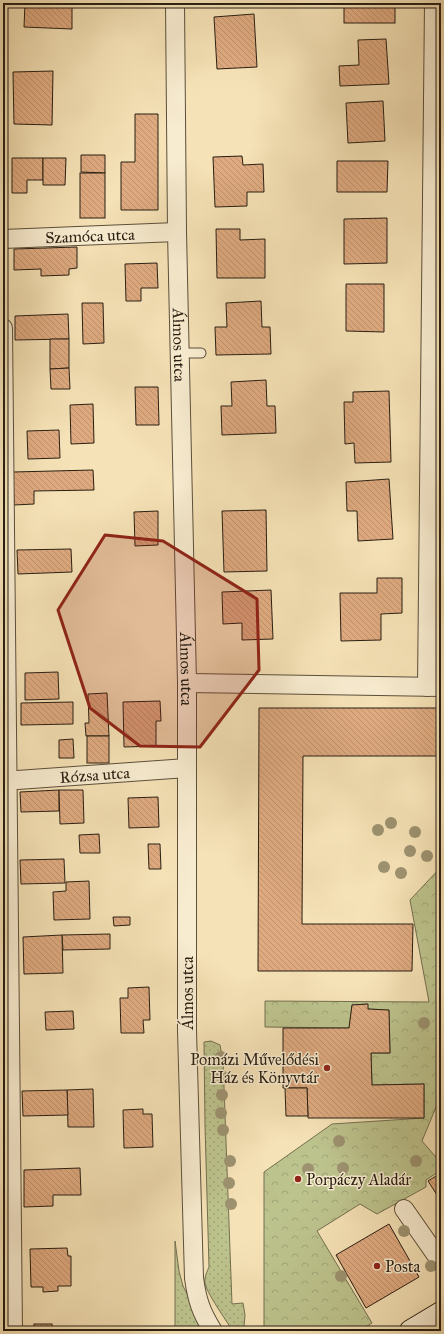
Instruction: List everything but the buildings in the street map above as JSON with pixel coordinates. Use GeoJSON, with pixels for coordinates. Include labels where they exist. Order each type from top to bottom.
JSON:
{"type":"FeatureCollection","features":[{"type":"Feature","properties":{"kind":"street","name":"Álmos utca"},"geometry":{"type":"LineString","coordinates":[[175,3],[177,232],[188,768],[187,1031],[194,1278],[203,1315],[213,1331]]}},
{"type":"Feature","properties":{"kind":"street"},"geometry":{"type":"LineString","coordinates":[[187,683],[434,687],[434,3]]}},
{"type":"Feature","properties":{"kind":"street","name":"Szamóca utca"},"geometry":{"type":"LineString","coordinates":[[3,239],[177,232]]}},
{"type":"Feature","properties":{"kind":"street"},"geometry":{"type":"LineString","coordinates":[[3,328],[6,781],[13,1331]]}},
{"type":"Feature","properties":{"kind":"street","name":"Rózsa utca"},"geometry":{"type":"LineString","coordinates":[[6,781],[188,768]]}},
{"type":"Feature","properties":{"kind":"street"},"geometry":{"type":"LineString","coordinates":[[404,1209],[441,1262]]}},
{"type":"Feature","properties":{"kind":"street"},"geometry":{"type":"LineString","coordinates":[[411,1331],[441,1313]]}},
{"type":"Feature","properties":{"kind":"lane"},"geometry":{"type":"LineString","coordinates":[[180,353],[201,353]]}},
{"type":"Feature","properties":{"kind":"highlighted area"},"geometry":{"type":"Polygon","coordinates":[[[105,535],[163,541],[257,599],[259,670],[200,747],[140,746],[90,708],[58,610],[105,535]]]}},
{"type":"Feature","properties":{"kind":"green space"},"geometry":{"type":"Polygon","coordinates":[[[441,867],[441,1095],[422,1141],[441,1163],[441,1170],[426,1180],[426,1187],[377,1214],[360,1204],[317,1231],[372,1323],[359,1331],[264,1331],[264,1172],[332,1124],[424,1118],[424,1084],[372,1085],[371,1053],[390,1053],[389,1010],[368,1009],[367,1004],[352,1005],[349,1028],[265,1027],[265,1001],[429,1002],[410,900],[441,867]]]}},
{"type":"Feature","properties":{"kind":"green space"},"geometry":{"type":"Polygon","coordinates":[[[211,1041],[220,1045],[223,1060],[232,1304],[243,1303],[245,1315],[244,1326],[238,1331],[232,1330],[212,1299],[205,1283],[205,1277],[209,1267],[204,1042],[211,1041]]]}},
{"type":"Feature","properties":{"kind":"green space"},"geometry":{"type":"Polygon","coordinates":[[[175,1241],[179,1271],[183,1286],[206,1331],[175,1331],[175,1241]]]}},
{"type":"Feature","properties":{"kind":"place","name":"Pomázi Művelődési Ház és Könyvtár"},"geometry":{"type":"Point","coordinates":[327,1068]}},
{"type":"Feature","properties":{"kind":"place","name":"Porpáczy Aladár"},"geometry":{"type":"Point","coordinates":[298,1179]}},
{"type":"Feature","properties":{"kind":"place","name":"Posta"},"geometry":{"type":"Point","coordinates":[377,1266]}}]}
